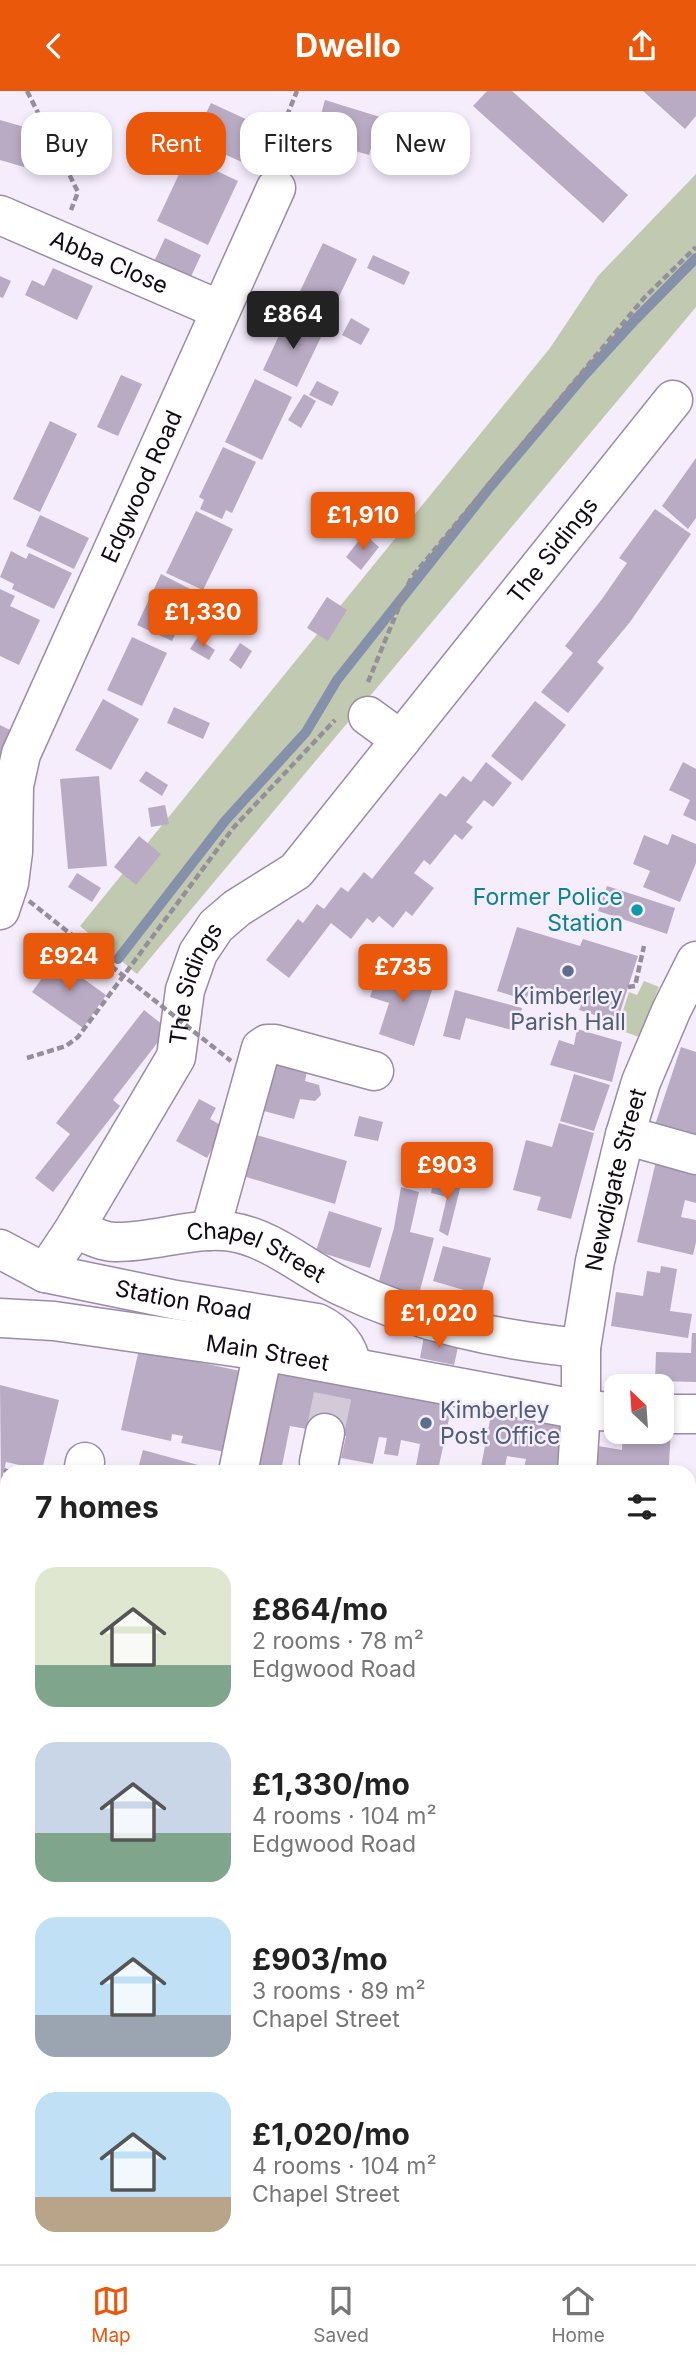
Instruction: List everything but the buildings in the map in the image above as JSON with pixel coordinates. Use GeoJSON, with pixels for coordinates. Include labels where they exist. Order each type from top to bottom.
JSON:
{"type":"FeatureCollection","features":[{"type":"Feature","properties":{"kind":"street","name":"Edgwood Road"},"geometry":{"type":"LineString","coordinates":[[15,906],[9,883],[13,852],[7,784],[276,188]]}},
{"type":"Feature","properties":{"kind":"street","name":"Abba Close"},"geometry":{"type":"LineString","coordinates":[[0,215],[220,310]]}},
{"type":"Feature","properties":{"kind":"street","name":"The Sidings"},"geometry":{"type":"LineString","coordinates":[[45,1273],[75,1229],[177,1057],[185,990],[198,953],[216,926],[237,908],[296,871],[401,740],[650,410]]}},
{"type":"Feature","properties":{"kind":"street"},"geometry":{"type":"LineString","coordinates":[[358,707],[401,740]]}},
{"type":"Feature","properties":{"kind":"street","name":"Newdigate Street"},"geometry":{"type":"LineString","coordinates":[[580,1465],[599,1411],[581,1348],[595,1261],[625,1135],[650,1060],[695,966]]}},
{"type":"Feature","properties":{"kind":"street"},"geometry":{"type":"LineString","coordinates":[[210,1231],[261,1048],[267,1044],[275,1044],[374,1071]]}},
{"type":"Feature","properties":{"kind":"street"},"geometry":{"type":"LineString","coordinates":[[625,1135],[696,1155]]}},
{"type":"Feature","properties":{"kind":"street","name":"Chapel Street"},"geometry":{"type":"LineString","coordinates":[[75,1229],[98,1239],[115,1242],[230,1231],[256,1238],[341,1286],[430,1321],[464,1331],[581,1348]]}},
{"type":"Feature","properties":{"kind":"street","name":"Station Road"},"geometry":{"type":"LineString","coordinates":[[0,1249],[45,1273],[176,1300],[317,1323],[331,1330],[350,1356],[342,1371]]}},
{"type":"Feature","properties":{"kind":"street","name":"Main Street"},"geometry":{"type":"LineString","coordinates":[[0,1318],[54,1321],[262,1351],[342,1371],[599,1411]]}},
{"type":"Feature","properties":{"kind":"street"},"geometry":{"type":"LineString","coordinates":[[239,1465],[262,1351]]}},
{"type":"Feature","properties":{"kind":"street"},"geometry":{"type":"LineString","coordinates":[[674,1414],[696,1415]]}},
{"type":"Feature","properties":{"kind":"path"},"geometry":{"type":"LineString","coordinates":[[27,91],[78,192],[60,240]]}},
{"type":"Feature","properties":{"kind":"path"},"geometry":{"type":"LineString","coordinates":[[276,188],[260,181],[297,91]]}},
{"type":"Feature","properties":{"kind":"path"},"geometry":{"type":"LineString","coordinates":[[27,1058],[66,1047],[78,1037],[234,827],[358,707],[411,578],[644,297],[696,247]]}},
{"type":"Feature","properties":{"kind":"path"},"geometry":{"type":"LineString","coordinates":[[15,906],[231,1061]]}},
{"type":"Feature","properties":{"kind":"path"},"geometry":{"type":"LineString","coordinates":[[628,987],[635,986],[644,946]]}},
{"type":"Feature","properties":{"kind":"green space"},"geometry":{"type":"Polygon","coordinates":[[[696,174],[696,307],[137,974],[80,926],[550,348],[598,276],[696,174]]]}},
{"type":"Feature","properties":{"kind":"green space"},"geometry":{"type":"Polygon","coordinates":[[[644,981],[659,987],[639,1037],[617,1029],[629,992],[637,995],[644,981]]]}},
{"type":"Feature","properties":{"kind":"waterway"},"geometry":{"type":"LineString","coordinates":[[118,959],[225,821],[306,732],[337,680],[490,487],[582,378],[696,258]]}},
{"type":"Feature","properties":{"kind":"tunnel"},"geometry":{"type":"LineString","coordinates":[[325,1433],[335,1384]]}},
{"type":"Feature","properties":{"kind":"place","name":"Former Police Station"},"geometry":{"type":"Point","coordinates":[637,910]}},
{"type":"Feature","properties":{"kind":"place","name":"Kimberley Parish Hall"},"geometry":{"type":"Point","coordinates":[568,971]}},
{"type":"Feature","properties":{"kind":"place","name":"Kimberley Post Office"},"geometry":{"type":"Point","coordinates":[426,1423]}}]}
